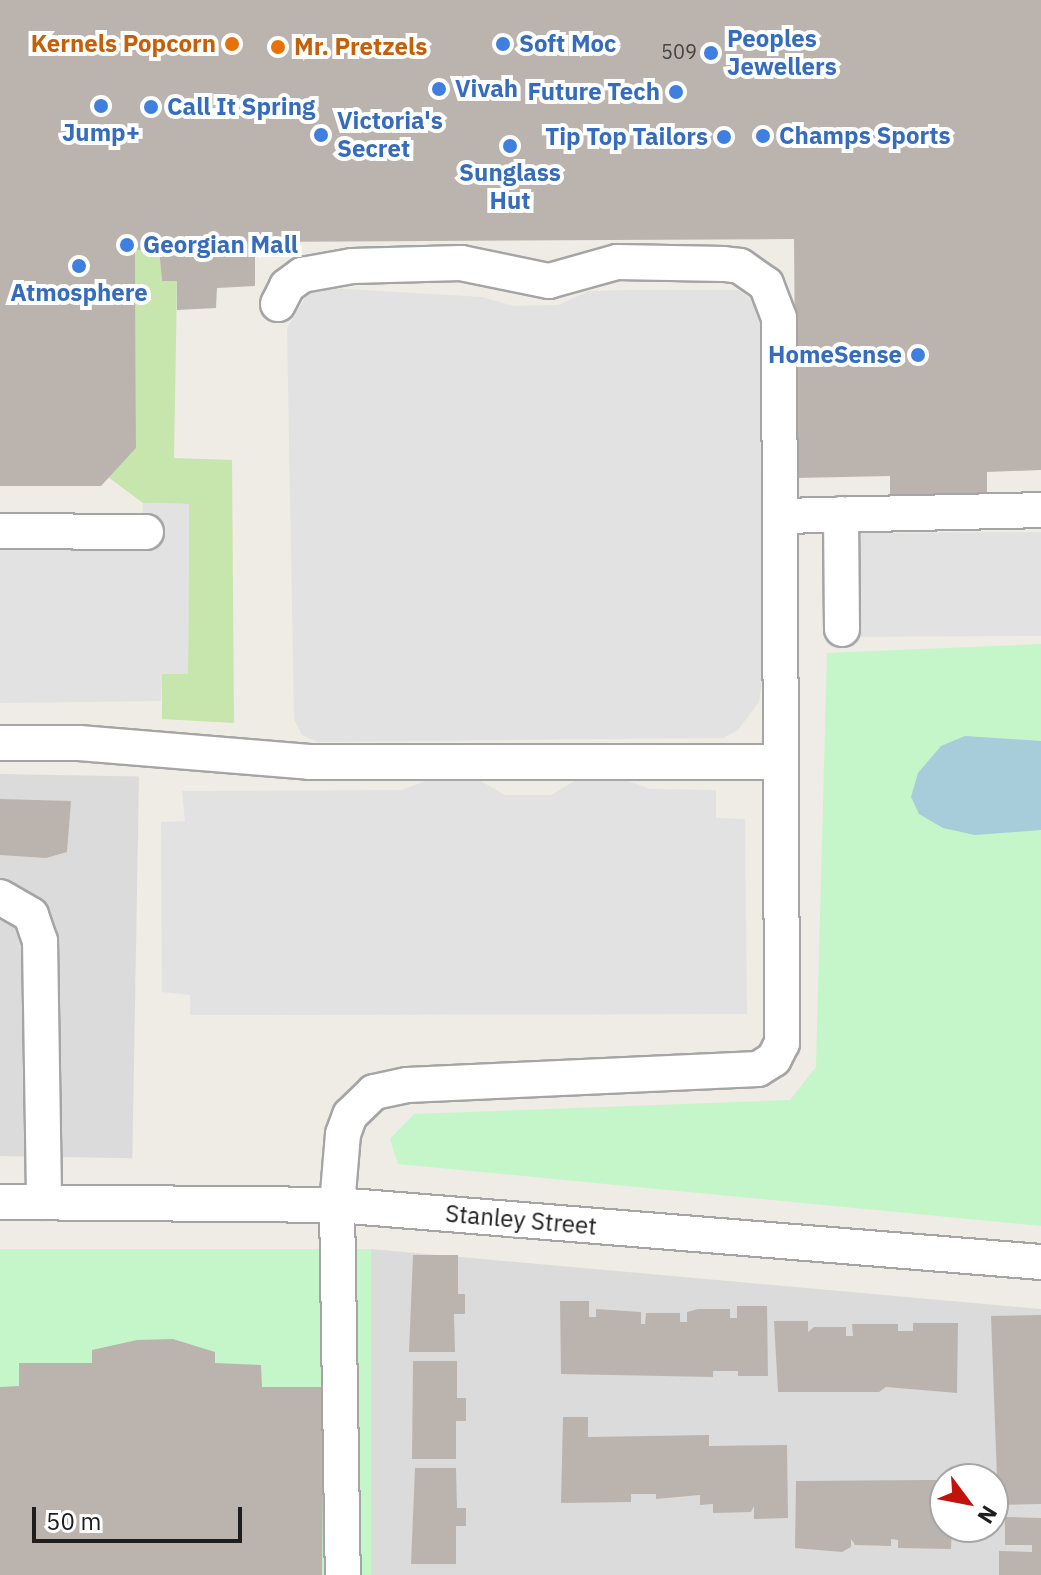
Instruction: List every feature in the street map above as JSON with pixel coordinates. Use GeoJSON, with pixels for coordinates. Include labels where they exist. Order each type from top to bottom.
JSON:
{"type":"FeatureCollection","features":[{"type":"Feature","properties":{"kind":"street"},"geometry":{"type":"LineString","coordinates":[[278,304],[287,286],[302,275],[352,266],[461,263],[549,281],[617,262],[740,266],[766,284],[775,295],[779,318],[781,516],[777,762],[786,1023],[774,1059],[758,1069],[738,1073],[382,1090],[350,1115],[343,1134],[337,1205],[343,1575]]}},
{"type":"Feature","properties":{"kind":"street"},"geometry":{"type":"LineString","coordinates":[[781,516],[1041,510]]}},
{"type":"Feature","properties":{"kind":"street"},"geometry":{"type":"LineString","coordinates":[[841,514],[842,629]]}},
{"type":"Feature","properties":{"kind":"street"},"geometry":{"type":"LineString","coordinates":[[0,531],[146,532]]}},
{"type":"Feature","properties":{"kind":"street"},"geometry":{"type":"LineString","coordinates":[[0,743],[79,743],[309,762],[777,762]]}},
{"type":"Feature","properties":{"kind":"street"},"geometry":{"type":"LineString","coordinates":[[0,897],[31,915],[40,941],[44,1202]]}},
{"type":"Feature","properties":{"kind":"street","name":"Stanley Street"},"geometry":{"type":"LineString","coordinates":[[0,1202],[337,1205],[1041,1262]]}},
{"type":"Feature","properties":{"kind":"shaded area"},"geometry":{"type":"Polygon","coordinates":[[[330,288],[482,297],[514,306],[558,305],[589,291],[631,290],[738,290],[753,301],[760,319],[762,681],[759,702],[738,730],[723,738],[318,742],[302,735],[294,719],[287,328],[310,290],[330,288]]]}},
{"type":"Feature","properties":{"kind":"shaded area"},"geometry":{"type":"Polygon","coordinates":[[[143,503],[189,504],[188,674],[162,674],[161,701],[0,703],[0,539],[142,538],[143,503]]]}},
{"type":"Feature","properties":{"kind":"shaded area"},"geometry":{"type":"Polygon","coordinates":[[[1041,532],[1041,636],[824,637],[824,544],[852,533],[1041,532]]]}},
{"type":"Feature","properties":{"kind":"shaded area"},"geometry":{"type":"Polygon","coordinates":[[[0,774],[139,776],[132,1158],[0,1156],[0,774]]]}},
{"type":"Feature","properties":{"kind":"shaded area"},"geometry":{"type":"Polygon","coordinates":[[[430,779],[477,779],[505,795],[551,795],[578,779],[623,779],[650,789],[716,790],[716,818],[745,819],[747,1014],[190,1015],[190,995],[162,992],[161,822],[185,821],[182,791],[402,790],[430,779]]]}},
{"type":"Feature","properties":{"kind":"shaded area"},"geometry":{"type":"Polygon","coordinates":[[[371,1249],[1041,1309],[1041,1575],[371,1575],[371,1249]]]}},
{"type":"Feature","properties":{"kind":"green space"},"geometry":{"type":"Polygon","coordinates":[[[159,249],[162,281],[177,281],[174,458],[232,460],[234,723],[162,719],[162,674],[188,673],[189,504],[143,503],[108,477],[136,448],[135,250],[159,249]]]}},
{"type":"Feature","properties":{"kind":"green space"},"geometry":{"type":"Polygon","coordinates":[[[1041,644],[1041,1226],[398,1164],[390,1139],[414,1114],[790,1100],[816,1067],[827,653],[1041,644]]]}},
{"type":"Feature","properties":{"kind":"green space"},"geometry":{"type":"Polygon","coordinates":[[[0,1249],[371,1249],[371,1575],[0,1575],[0,1249]]]}},
{"type":"Feature","properties":{"kind":"water"},"geometry":{"type":"Polygon","coordinates":[[[965,736],[1041,741],[1041,830],[975,835],[943,828],[919,814],[911,797],[918,773],[941,746],[965,736]]]}},
{"type":"Feature","properties":{"kind":"building","name":"Georgian Mall"},"geometry":{"type":"Polygon","coordinates":[[[0,0],[1041,0],[1041,470],[987,472],[987,496],[890,498],[890,476],[796,478],[794,239],[255,242],[255,286],[217,288],[216,308],[177,310],[177,281],[162,281],[159,249],[135,250],[136,448],[101,486],[0,486],[0,0]]]}},
{"type":"Feature","properties":{"kind":"building"},"geometry":{"type":"Polygon","coordinates":[[[0,799],[71,801],[67,852],[46,858],[0,855],[0,799]]]}},
{"type":"Feature","properties":{"kind":"building"},"geometry":{"type":"Polygon","coordinates":[[[413,1255],[458,1255],[458,1294],[465,1294],[465,1314],[454,1314],[455,1352],[409,1352],[413,1255]]]}},
{"type":"Feature","properties":{"kind":"building"},"geometry":{"type":"Polygon","coordinates":[[[560,1301],[589,1301],[589,1317],[596,1317],[596,1309],[641,1312],[641,1324],[645,1324],[646,1313],[680,1313],[680,1322],[687,1322],[687,1312],[698,1309],[730,1309],[730,1318],[737,1318],[737,1306],[767,1306],[768,1376],[738,1376],[738,1371],[713,1371],[713,1377],[561,1374],[560,1301]]]}},
{"type":"Feature","properties":{"kind":"building"},"geometry":{"type":"Polygon","coordinates":[[[1041,1315],[1041,1504],[1009,1505],[1009,1463],[996,1463],[991,1316],[1041,1315]]]}},
{"type":"Feature","properties":{"kind":"building"},"geometry":{"type":"Polygon","coordinates":[[[774,1321],[808,1321],[808,1332],[814,1327],[846,1327],[846,1336],[853,1336],[852,1324],[898,1324],[898,1331],[913,1331],[913,1323],[958,1323],[957,1393],[886,1387],[879,1392],[778,1392],[774,1321]]]}},
{"type":"Feature","properties":{"kind":"building"},"geometry":{"type":"Polygon","coordinates":[[[173,1339],[215,1352],[215,1363],[261,1365],[262,1387],[324,1387],[322,1575],[0,1575],[0,1387],[19,1386],[19,1363],[92,1363],[92,1350],[137,1340],[173,1339]]]}},
{"type":"Feature","properties":{"kind":"building"},"geometry":{"type":"Polygon","coordinates":[[[413,1361],[457,1361],[457,1398],[466,1398],[466,1421],[456,1421],[456,1459],[412,1459],[413,1361]]]}},
{"type":"Feature","properties":{"kind":"building"},"geometry":{"type":"Polygon","coordinates":[[[563,1417],[588,1417],[588,1437],[709,1435],[709,1446],[787,1445],[788,1518],[754,1519],[754,1506],[751,1512],[713,1513],[713,1504],[700,1505],[700,1495],[656,1499],[656,1494],[631,1494],[631,1502],[561,1503],[563,1417]]]}},
{"type":"Feature","properties":{"kind":"building"},"geometry":{"type":"Polygon","coordinates":[[[415,1468],[456,1468],[457,1508],[466,1508],[466,1526],[456,1526],[456,1564],[411,1564],[415,1468]]]}},
{"type":"Feature","properties":{"kind":"building"},"geometry":{"type":"Polygon","coordinates":[[[929,1480],[929,1543],[951,1543],[951,1549],[898,1548],[898,1540],[891,1539],[891,1546],[855,1545],[851,1539],[851,1547],[842,1552],[795,1548],[796,1481],[929,1480]]]}},
{"type":"Feature","properties":{"kind":"building"},"geometry":{"type":"Polygon","coordinates":[[[1009,1517],[1041,1518],[1041,1575],[999,1575],[999,1551],[1032,1552],[1032,1545],[1005,1545],[1009,1543],[1009,1517]]]}},
{"type":"Feature","properties":{"kind":"place","name":"Kernels Popcorn"},"geometry":{"type":"Point","coordinates":[232,44]}},
{"type":"Feature","properties":{"kind":"place","name":"Soft Moc"},"geometry":{"type":"Point","coordinates":[503,44]}},
{"type":"Feature","properties":{"kind":"place","name":"Mr. Pretzels"},"geometry":{"type":"Point","coordinates":[278,47]}},
{"type":"Feature","properties":{"kind":"place","name":"Peoples Jewellers"},"geometry":{"type":"Point","coordinates":[711,53]}},
{"type":"Feature","properties":{"kind":"place","name":"Vivah"},"geometry":{"type":"Point","coordinates":[439,89]}},
{"type":"Feature","properties":{"kind":"place","name":"Future Tech"},"geometry":{"type":"Point","coordinates":[676,92]}},
{"type":"Feature","properties":{"kind":"place","name":"Jump+"},"geometry":{"type":"Point","coordinates":[101,106]}},
{"type":"Feature","properties":{"kind":"place","name":"Call It Spring"},"geometry":{"type":"Point","coordinates":[151,107]}},
{"type":"Feature","properties":{"kind":"place","name":"Victoria's Secret"},"geometry":{"type":"Point","coordinates":[321,135]}},
{"type":"Feature","properties":{"kind":"place","name":"Champs Sports"},"geometry":{"type":"Point","coordinates":[763,136]}},
{"type":"Feature","properties":{"kind":"place","name":"Tip Top Tailors"},"geometry":{"type":"Point","coordinates":[724,137]}},
{"type":"Feature","properties":{"kind":"place","name":"Sunglass Hut"},"geometry":{"type":"Point","coordinates":[510,146]}},
{"type":"Feature","properties":{"kind":"place","name":"Georgian Mall"},"geometry":{"type":"Point","coordinates":[127,245]}},
{"type":"Feature","properties":{"kind":"place","name":"Atmosphere"},"geometry":{"type":"Point","coordinates":[79,266]}},
{"type":"Feature","properties":{"kind":"place","name":"HomeSense"},"geometry":{"type":"Point","coordinates":[918,355]}}]}
